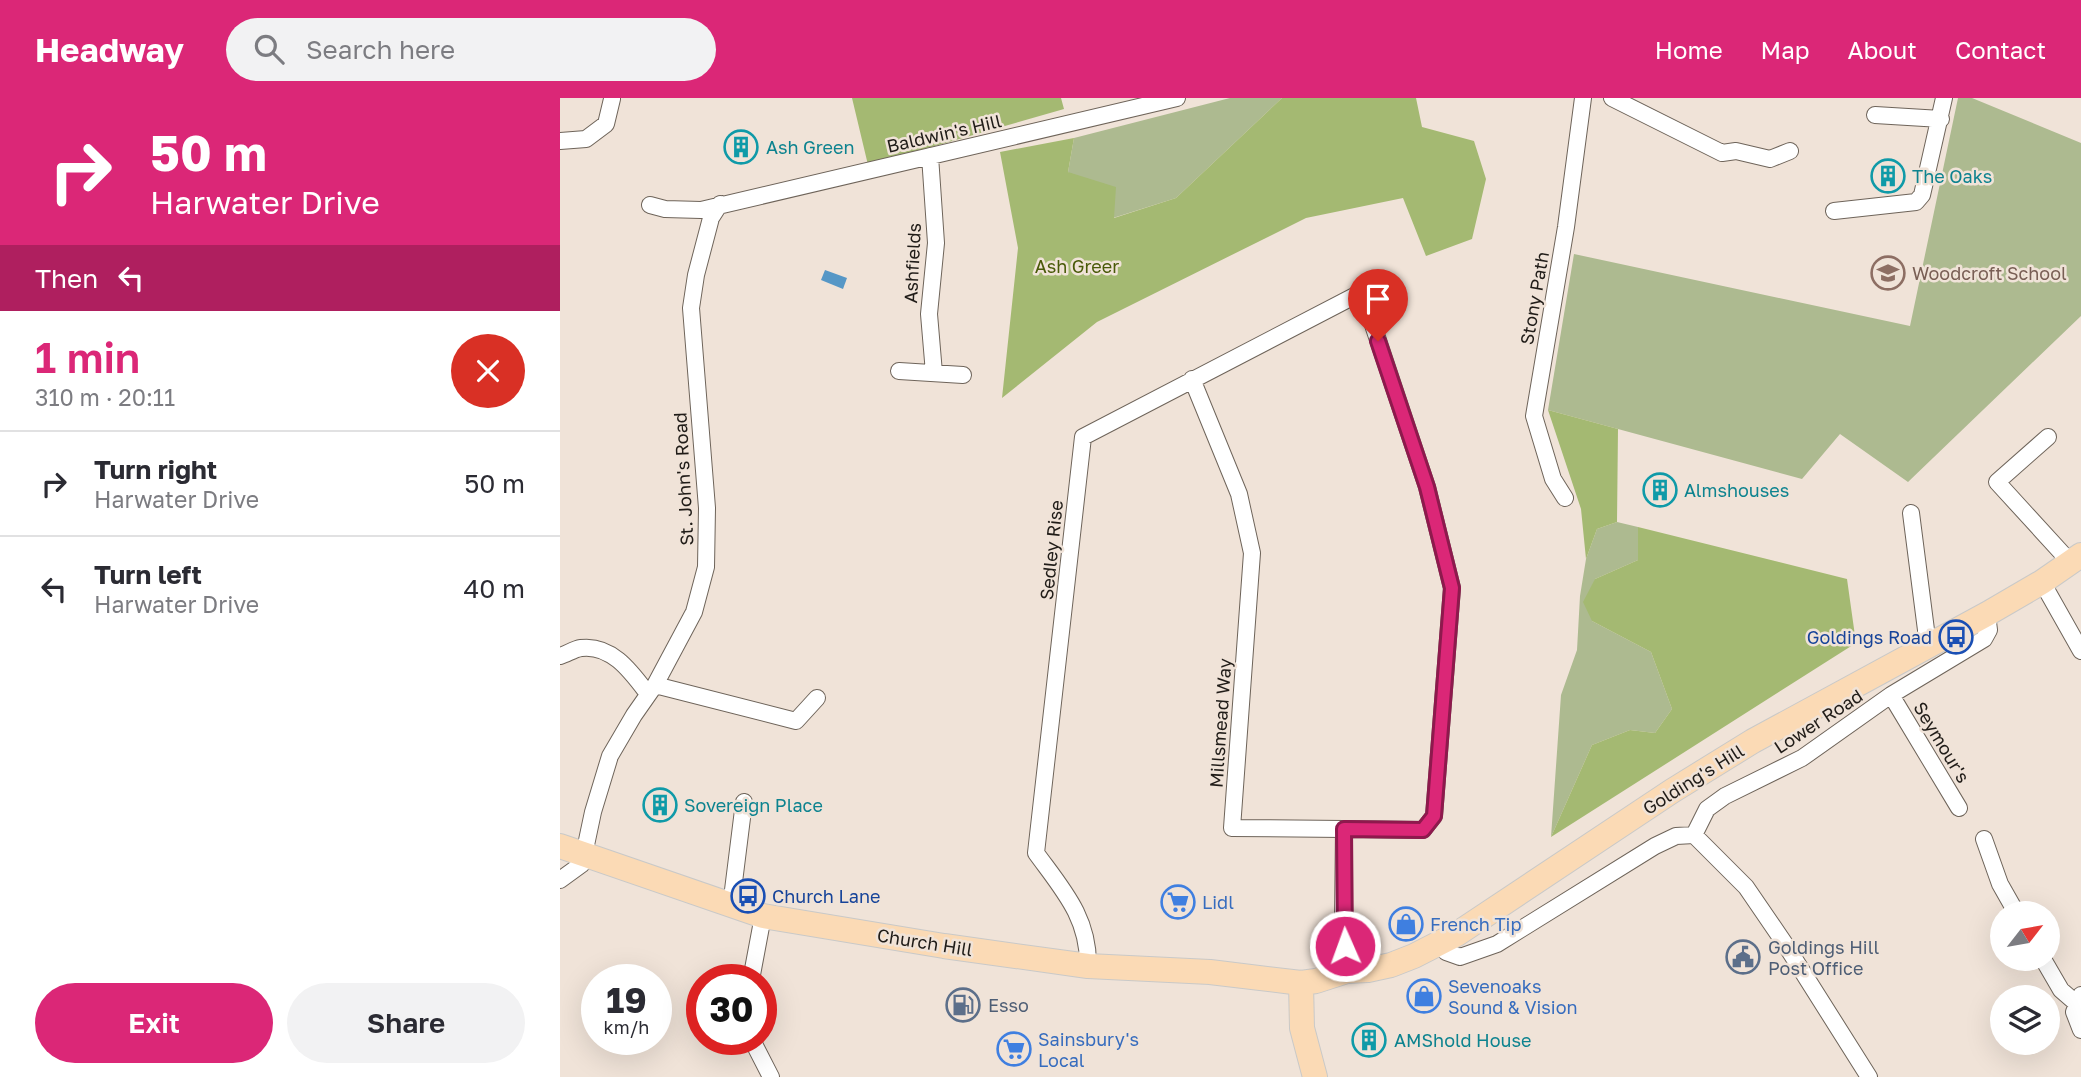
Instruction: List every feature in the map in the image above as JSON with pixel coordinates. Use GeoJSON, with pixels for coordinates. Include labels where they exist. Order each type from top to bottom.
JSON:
{"type":"FeatureCollection","features":[{"type":"Feature","properties":{"kind":"main road","name":"Golding's Hill"},"geometry":{"type":"LineString","coordinates":[[1301,983],[1347,971],[1391,965],[1458,934],[1649,806],[1753,741],[1926,649],[2042,582],[2076,559]]}},
{"type":"Feature","properties":{"kind":"main road","name":"Church Hill"},"geometry":{"type":"LineString","coordinates":[[560,846],[763,916],[944,946],[1088,966],[1219,973],[1301,983]]}},
{"type":"Feature","properties":{"kind":"main road"},"geometry":{"type":"LineString","coordinates":[[1301,983],[1302,1028],[1315,1077]]}},
{"type":"Feature","properties":{"kind":"street","name":"Baldwin's Hill"},"geometry":{"type":"LineString","coordinates":[[650,205],[666,209],[701,210],[1177,98]]}},
{"type":"Feature","properties":{"kind":"street","name":"Stony Path"},"geometry":{"type":"LineString","coordinates":[[1565,498],[1553,479],[1534,416],[1566,227],[1583,98]]}},
{"type":"Feature","properties":{"kind":"street"},"geometry":{"type":"LineString","coordinates":[[1612,98],[1722,153],[1736,151],[1770,159],[1790,151]]}},
{"type":"Feature","properties":{"kind":"street"},"geometry":{"type":"LineString","coordinates":[[1834,211],[1916,202],[1922,195],[1944,98]]}},
{"type":"Feature","properties":{"kind":"street"},"geometry":{"type":"LineString","coordinates":[[560,141],[586,139],[606,124],[612,99]]}},
{"type":"Feature","properties":{"kind":"street"},"geometry":{"type":"LineString","coordinates":[[1875,116],[1941,119]]}},
{"type":"Feature","properties":{"kind":"street","name":"Ashfields"},"geometry":{"type":"LineString","coordinates":[[930,156],[936,243],[929,314],[934,373]]}},
{"type":"Feature","properties":{"kind":"street","name":"St. John's Road"},"geometry":{"type":"LineString","coordinates":[[586,856],[593,812],[610,756],[652,690],[694,612],[706,567],[707,508],[691,309],[696,275],[711,218],[720,204]]}},
{"type":"Feature","properties":{"kind":"street","name":"Sedley Rise"},"geometry":{"type":"LineString","coordinates":[[1088,966],[1086,935],[1076,909],[1036,853],[1083,437],[1362,292],[1427,487],[1452,588],[1434,816],[1423,830],[1344,829]]}},
{"type":"Feature","properties":{"kind":"street"},"geometry":{"type":"LineString","coordinates":[[899,371],[963,375]]}},
{"type":"Feature","properties":{"kind":"street","name":"Millsmead Way"},"geometry":{"type":"LineString","coordinates":[[1192,379],[1239,494],[1252,553],[1232,828],[1344,829]]}},
{"type":"Feature","properties":{"kind":"street"},"geometry":{"type":"LineString","coordinates":[[2048,437],[1997,482],[2076,559]]}},
{"type":"Feature","properties":{"kind":"street"},"geometry":{"type":"LineString","coordinates":[[1911,513],[1926,649]]}},
{"type":"Feature","properties":{"kind":"street"},"geometry":{"type":"LineString","coordinates":[[2042,582],[2081,651]]}},
{"type":"Feature","properties":{"kind":"street","name":"Lower Road"},"geometry":{"type":"LineString","coordinates":[[1694,835],[1707,809],[1725,796],[1802,758],[1891,695],[1984,639],[1989,629],[1987,614]]}},
{"type":"Feature","properties":{"kind":"street"},"geometry":{"type":"LineString","coordinates":[[560,656],[582,648],[601,650],[624,663],[652,690],[796,722],[817,698]]}},
{"type":"Feature","properties":{"kind":"street","name":"Seymour's"},"geometry":{"type":"LineString","coordinates":[[1891,695],[1959,808]]}},
{"type":"Feature","properties":{"kind":"street"},"geometry":{"type":"LineString","coordinates":[[731,906],[744,802]]}},
{"type":"Feature","properties":{"kind":"street"},"geometry":{"type":"LineString","coordinates":[[1344,829],[1343,917],[1347,971]]}},
{"type":"Feature","properties":{"kind":"street"},"geometry":{"type":"LineString","coordinates":[[1441,943],[1446,953],[1460,957],[1497,944],[1655,846],[1676,836],[1694,835],[1746,887],[1869,1077]]}},
{"type":"Feature","properties":{"kind":"street"},"geometry":{"type":"LineString","coordinates":[[1984,839],[2000,884],[2010,901]]}},
{"type":"Feature","properties":{"kind":"street"},"geometry":{"type":"LineString","coordinates":[[560,880],[582,864],[586,856]]}},
{"type":"Feature","properties":{"kind":"street"},"geometry":{"type":"LineString","coordinates":[[754,964],[763,916]]}},
{"type":"Feature","properties":{"kind":"street"},"geometry":{"type":"LineString","coordinates":[[2050,971],[2062,990],[2079,999],[2074,1012],[2081,1030]]}},
{"type":"Feature","properties":{"kind":"street"},"geometry":{"type":"LineString","coordinates":[[760,1055],[771,1077]]}},
{"type":"Feature","properties":{"kind":"green space"},"geometry":{"type":"Polygon","coordinates":[[[852,98],[1061,98],[1064,109],[868,165],[852,98]]]}},
{"type":"Feature","properties":{"kind":"green space"},"geometry":{"type":"Polygon","coordinates":[[[1230,98],[1282,98],[1176,198],[1113,218],[1068,172],[1074,138],[1230,98]]]}},
{"type":"Feature","properties":{"kind":"green space","name":"Ash Greer"},"geometry":{"type":"Polygon","coordinates":[[[1282,98],[1416,98],[1422,127],[1474,141],[1486,179],[1472,239],[1426,256],[1403,198],[1306,218],[1097,322],[1002,398],[1018,248],[1000,152],[1074,138],[1068,172],[1116,187],[1114,218],[1176,198],[1282,98]]]}},
{"type":"Feature","properties":{"kind":"green space"},"geometry":{"type":"Polygon","coordinates":[[[1958,98],[1972,98],[2081,143],[2081,316],[1908,482],[1840,434],[1802,479],[1548,410],[1574,254],[1910,326],[1958,98]]]}},
{"type":"Feature","properties":{"kind":"green space"},"geometry":{"type":"Polygon","coordinates":[[[1548,410],[1618,429],[1617,522],[1597,529],[1586,559],[1581,509],[1548,410]]]}},
{"type":"Feature","properties":{"kind":"green space"},"geometry":{"type":"Polygon","coordinates":[[[1617,522],[1638,527],[1638,560],[1595,579],[1592,621],[1651,652],[1672,709],[1655,733],[1630,730],[1592,745],[1551,837],[1561,695],[1577,650],[1580,596],[1586,559],[1597,529],[1617,522]]]}},
{"type":"Feature","properties":{"kind":"green space"},"geometry":{"type":"Polygon","coordinates":[[[1638,527],[1847,579],[1856,643],[1551,837],[1592,745],[1630,730],[1655,733],[1672,709],[1651,652],[1592,621],[1583,602],[1595,579],[1638,560],[1638,527]]]}},
{"type":"Feature","properties":{"kind":"water"},"geometry":{"type":"Polygon","coordinates":[[[825,270],[847,278],[843,289],[821,280],[825,270]]]}},
{"type":"Feature","properties":{"kind":"place","name":"Ash Green"},"geometry":{"type":"Point","coordinates":[741,147]}},
{"type":"Feature","properties":{"kind":"place","name":"The Oaks"},"geometry":{"type":"Point","coordinates":[1888,176]}},
{"type":"Feature","properties":{"kind":"place","name":"Woodcroft School"},"geometry":{"type":"Point","coordinates":[1888,273]}},
{"type":"Feature","properties":{"kind":"place","name":"Almshouses"},"geometry":{"type":"Point","coordinates":[1660,490]}},
{"type":"Feature","properties":{"kind":"place","name":"Goldings Road"},"geometry":{"type":"Point","coordinates":[1956,637]}},
{"type":"Feature","properties":{"kind":"place","name":"Sovereign Place"},"geometry":{"type":"Point","coordinates":[660,805]}},
{"type":"Feature","properties":{"kind":"place","name":"Church Lane"},"geometry":{"type":"Point","coordinates":[748,896]}},
{"type":"Feature","properties":{"kind":"place","name":"Lidl"},"geometry":{"type":"Point","coordinates":[1178,902]}},
{"type":"Feature","properties":{"kind":"place","name":"French Tip"},"geometry":{"type":"Point","coordinates":[1406,924]}},
{"type":"Feature","properties":{"kind":"place","name":"Goldings Hill Post Office"},"geometry":{"type":"Point","coordinates":[1743,957]}},
{"type":"Feature","properties":{"kind":"place","name":"Sevenoaks Sound & Vision"},"geometry":{"type":"Point","coordinates":[1424,996]}},
{"type":"Feature","properties":{"kind":"place","name":"Esso"},"geometry":{"type":"Point","coordinates":[963,1005]}},
{"type":"Feature","properties":{"kind":"place","name":"AMShold House"},"geometry":{"type":"Point","coordinates":[1369,1040]}},
{"type":"Feature","properties":{"kind":"place","name":"Sainsbury's Local"},"geometry":{"type":"Point","coordinates":[1014,1049]}},
{"type":"Feature","properties":{"kind":"route"},"geometry":{"type":"LineString","coordinates":[[1345,946],[1344,829],[1423,830],[1434,816],[1452,588],[1427,487],[1378,341]]}}]}
